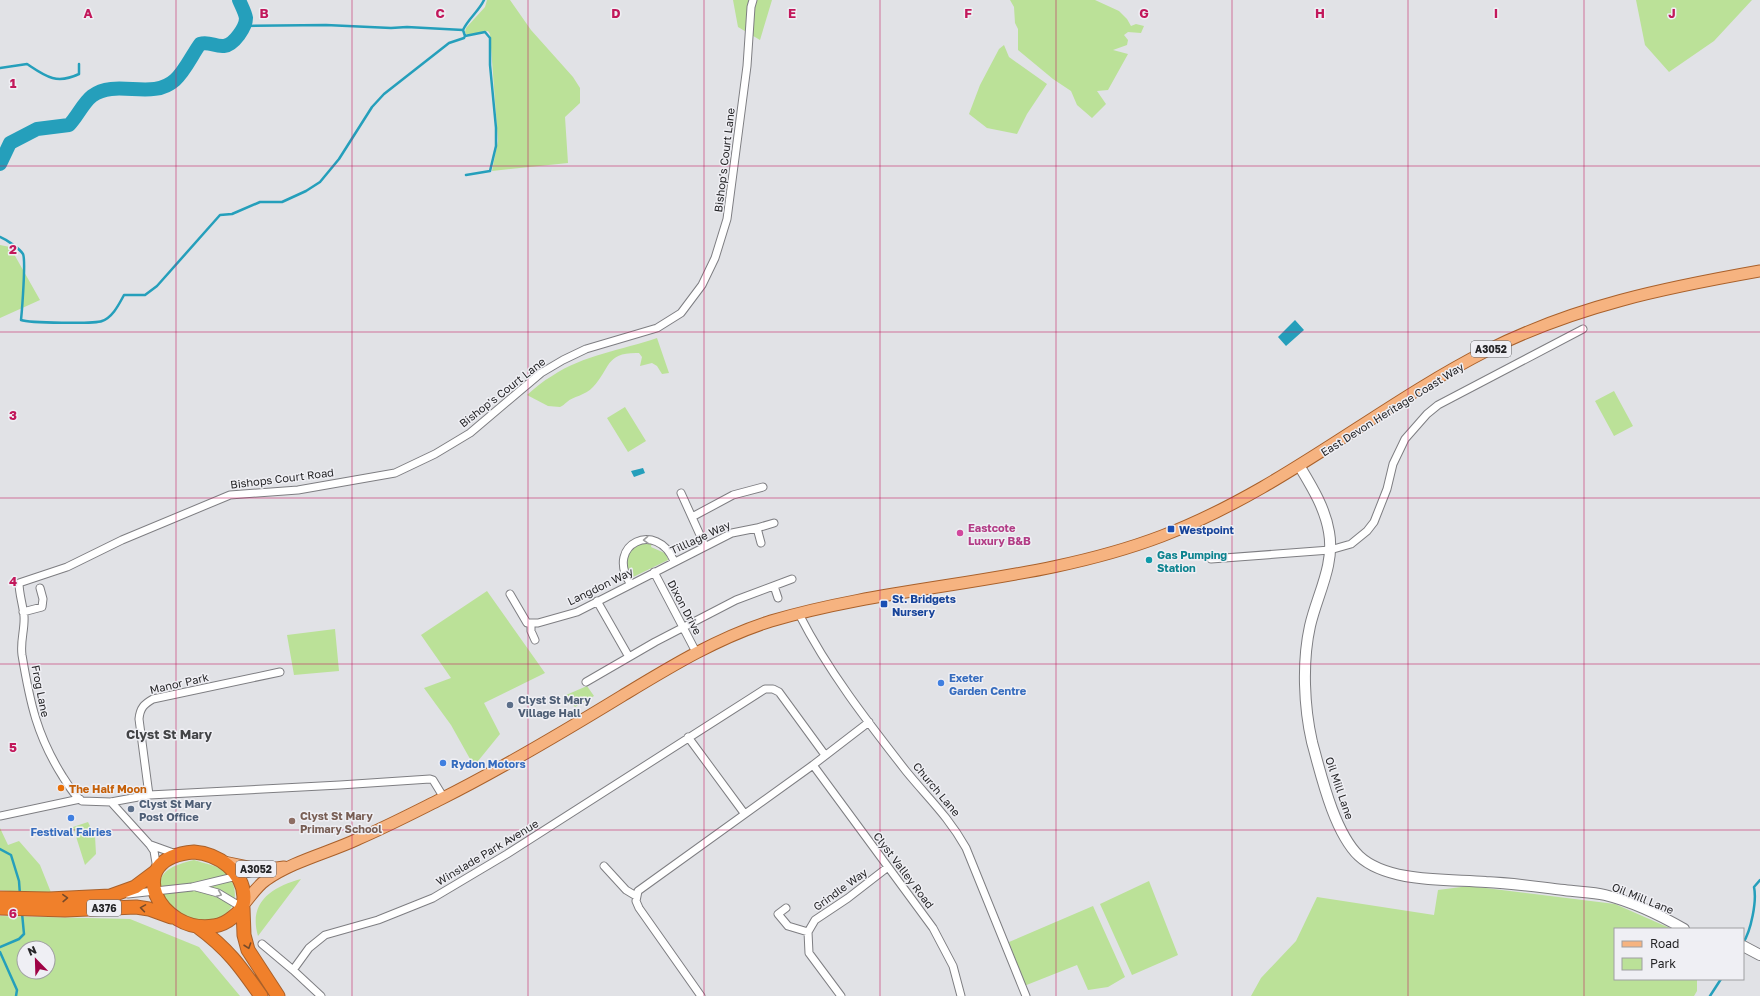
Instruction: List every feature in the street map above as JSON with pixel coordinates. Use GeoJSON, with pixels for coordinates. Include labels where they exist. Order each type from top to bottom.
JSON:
{"type":"FeatureCollection","features":[{"type":"Feature","properties":{"kind":"highway","name":"A376"},"geometry":{"type":"LineString","coordinates":[[0,908],[120,894],[135,887],[165,861],[177,854],[200,852],[221,861],[237,875],[244,890],[244,935],[248,950],[278,996]]}},
{"type":"Feature","properties":{"kind":"highway"},"geometry":{"type":"LineString","coordinates":[[154,892],[156,870]]}},
{"type":"Feature","properties":{"kind":"highway","name":"A376"},"geometry":{"type":"LineString","coordinates":[[154,892],[160,903],[180,920]]}},
{"type":"Feature","properties":{"kind":"highway","name":"A376"},"geometry":{"type":"LineString","coordinates":[[0,898],[65,910],[136,907],[149,909],[180,920],[198,927],[218,941],[235,958],[261,996]]}},
{"type":"Feature","properties":{"kind":"highway","name":"A376"},"geometry":{"type":"LineString","coordinates":[[198,927],[220,925],[237,914],[243,906]]}},
{"type":"Feature","properties":{"kind":"main road","name":"East Devon Heritage Coast Way"},"geometry":{"type":"LineString","coordinates":[[1300,467],[1424,387],[1475,357],[1528,332],[1568,316],[1607,303],[1686,284],[1760,271]]}},
{"type":"Feature","properties":{"kind":"main road","name":"A3052"},"geometry":{"type":"LineString","coordinates":[[243,906],[266,880],[292,866],[359,839],[444,798],[542,744],[696,652],[741,632],[771,621],[831,606],[1020,574],[1102,557],[1164,536],[1206,518],[1300,467]]}},
{"type":"Feature","properties":{"kind":"main road","name":"A3052"},"geometry":{"type":"LineString","coordinates":[[221,861],[238,866],[262,870],[292,866]]}},
{"type":"Feature","properties":{"kind":"street","name":"Bishop's Court Lane"},"geometry":{"type":"LineString","coordinates":[[436,454],[470,433],[518,394],[540,373],[586,349],[656,328],[671,321],[681,314],[702,285],[715,258],[728,219],[747,66],[751,7],[753,0]]}},
{"type":"Feature","properties":{"kind":"street"},"geometry":{"type":"LineString","coordinates":[[1211,559],[1330,550],[1351,544],[1367,532],[1387,489],[1393,464],[1405,439],[1427,414],[1438,405],[1583,329]]}},
{"type":"Feature","properties":{"kind":"street","name":"Bishops Court Road"},"geometry":{"type":"LineString","coordinates":[[92,554],[230,495],[298,490],[395,473],[436,454]]}},
{"type":"Feature","properties":{"kind":"street","name":"Oil Mill Lane"},"geometry":{"type":"LineString","coordinates":[[1300,467],[1319,500],[1325,515],[1329,532],[1330,550],[1328,570],[1310,628],[1307,649],[1306,700],[1310,732],[1326,791],[1340,826],[1352,848],[1359,856],[1380,869],[1409,876],[1526,886],[1604,895],[1635,905],[1682,928]]}},
{"type":"Feature","properties":{"kind":"street"},"geometry":{"type":"LineString","coordinates":[[692,517],[733,496],[763,487]]}},
{"type":"Feature","properties":{"kind":"street"},"geometry":{"type":"LineString","coordinates":[[681,493],[705,546]]}},
{"type":"Feature","properties":{"kind":"street","name":"Tilllage Way"},"geometry":{"type":"LineString","coordinates":[[654,572],[732,533],[774,523]]}},
{"type":"Feature","properties":{"kind":"street"},"geometry":{"type":"LineString","coordinates":[[757,528],[761,543]]}},
{"type":"Feature","properties":{"kind":"street"},"geometry":{"type":"LineString","coordinates":[[630,583],[624,573],[623,561],[628,549],[635,542],[647,540],[657,541],[669,550],[674,562]]}},
{"type":"Feature","properties":{"kind":"street","name":"Frog Lane"},"geometry":{"type":"LineString","coordinates":[[80,799],[72,790],[47,750],[35,719],[22,655],[21,641],[23,612],[19,584],[20,582],[67,566],[92,554]]}},
{"type":"Feature","properties":{"kind":"street","name":"Langdon Way"},"geometry":{"type":"LineString","coordinates":[[531,624],[577,612],[630,583],[654,572]]}},
{"type":"Feature","properties":{"kind":"street","name":"Dixon Drive"},"geometry":{"type":"LineString","coordinates":[[654,572],[685,628],[696,652]]}},
{"type":"Feature","properties":{"kind":"street"},"geometry":{"type":"LineString","coordinates":[[586,682],[655,642],[685,628],[736,600],[792,579]]}},
{"type":"Feature","properties":{"kind":"street"},"geometry":{"type":"LineString","coordinates":[[774,586],[778,598]]}},
{"type":"Feature","properties":{"kind":"street"},"geometry":{"type":"LineString","coordinates":[[23,612],[42,606],[43,599],[40,588]]}},
{"type":"Feature","properties":{"kind":"street"},"geometry":{"type":"LineString","coordinates":[[510,594],[527,623],[531,624],[531,631],[535,640]]}},
{"type":"Feature","properties":{"kind":"street"},"geometry":{"type":"LineString","coordinates":[[597,601],[629,657]]}},
{"type":"Feature","properties":{"kind":"street","name":"Church Lane"},"geometry":{"type":"LineString","coordinates":[[799,614],[813,641],[835,676],[907,772],[954,826],[966,848],[1026,996]]}},
{"type":"Feature","properties":{"kind":"street"},"geometry":{"type":"LineString","coordinates":[[263,668],[264,676]]}},
{"type":"Feature","properties":{"kind":"street","name":"Manor Park"},"geometry":{"type":"LineString","coordinates":[[149,795],[139,718],[140,709],[146,702],[153,699],[280,672]]}},
{"type":"Feature","properties":{"kind":"street","name":"Winslade Park Avenue"},"geometry":{"type":"LineString","coordinates":[[293,970],[309,948],[325,935],[378,920],[433,898],[507,854],[765,689],[773,689],[779,692],[825,755]]}},
{"type":"Feature","properties":{"kind":"street"},"geometry":{"type":"LineString","coordinates":[[701,996],[638,908],[636,896],[641,888],[812,765],[869,722]]}},
{"type":"Feature","properties":{"kind":"street"},"geometry":{"type":"LineString","coordinates":[[688,737],[744,813]]}},
{"type":"Feature","properties":{"kind":"street","name":"Clyst Valley Road"},"geometry":{"type":"LineString","coordinates":[[812,765],[914,901],[945,948],[953,966],[961,996]]}},
{"type":"Feature","properties":{"kind":"street"},"geometry":{"type":"LineString","coordinates":[[0,816],[80,799],[111,802],[149,795],[340,786],[430,779],[433,780],[444,798]]}},
{"type":"Feature","properties":{"kind":"street"},"geometry":{"type":"LineString","coordinates":[[111,802],[154,851],[156,870]]}},
{"type":"Feature","properties":{"kind":"street"},"geometry":{"type":"LineString","coordinates":[[150,845],[177,854]]}},
{"type":"Feature","properties":{"kind":"street"},"geometry":{"type":"LineString","coordinates":[[604,866],[626,890],[636,896]]}},
{"type":"Feature","properties":{"kind":"street","name":"Grindle Way"},"geometry":{"type":"LineString","coordinates":[[808,932],[816,920],[848,898],[888,867]]}},
{"type":"Feature","properties":{"kind":"street"},"geometry":{"type":"LineString","coordinates":[[120,894],[154,892],[192,887],[262,870]]}},
{"type":"Feature","properties":{"kind":"street"},"geometry":{"type":"LineString","coordinates":[[192,887],[202,887],[218,893],[243,906]]}},
{"type":"Feature","properties":{"kind":"street"},"geometry":{"type":"LineString","coordinates":[[786,908],[776,916],[788,926],[808,932],[809,953],[841,996]]}},
{"type":"Feature","properties":{"kind":"street"},"geometry":{"type":"LineString","coordinates":[[262,944],[321,996]]}},
{"type":"Feature","properties":{"kind":"street"},"geometry":{"type":"LineString","coordinates":[[1745,946],[1760,955]]}},
{"type":"Feature","properties":{"kind":"green space"},"geometry":{"type":"Polygon","coordinates":[[[487,0],[510,0],[531,30],[573,77],[580,88],[580,103],[565,117],[568,163],[492,171],[498,141],[490,34],[488,31],[467,35],[465,32],[466,28],[485,7],[487,0]]]}},
{"type":"Feature","properties":{"kind":"green space"},"geometry":{"type":"Polygon","coordinates":[[[733,0],[772,0],[760,40],[738,27],[733,0]]]}},
{"type":"Feature","properties":{"kind":"green space"},"geometry":{"type":"Polygon","coordinates":[[[1010,0],[1095,0],[1119,11],[1127,19],[1131,26],[1136,24],[1144,26],[1141,33],[1128,32],[1124,35],[1128,40],[1127,45],[1113,50],[1128,54],[1108,90],[1097,91],[1106,104],[1092,118],[1077,105],[1071,91],[1053,79],[1018,50],[1018,29],[1015,23],[1014,7],[1010,0]]]}},
{"type":"Feature","properties":{"kind":"green space"},"geometry":{"type":"Polygon","coordinates":[[[1636,0],[1752,0],[1714,41],[1669,72],[1645,45],[1636,0]]]}},
{"type":"Feature","properties":{"kind":"green space"},"geometry":{"type":"Polygon","coordinates":[[[1004,45],[1009,57],[1047,84],[1027,114],[1017,134],[987,128],[969,114],[980,85],[999,49],[1004,45]]]}},
{"type":"Feature","properties":{"kind":"green space"},"geometry":{"type":"Polygon","coordinates":[[[0,245],[10,247],[40,300],[0,318],[0,245]]]}},
{"type":"Feature","properties":{"kind":"green space"},"geometry":{"type":"Polygon","coordinates":[[[657,338],[669,373],[662,374],[657,366],[652,363],[640,366],[642,357],[639,353],[628,353],[614,358],[590,390],[570,400],[561,407],[548,406],[527,395],[549,378],[577,363],[657,338]]]}},
{"type":"Feature","properties":{"kind":"green space"},"geometry":{"type":"Polygon","coordinates":[[[1614,391],[1633,426],[1614,436],[1595,401],[1614,391]]]}},
{"type":"Feature","properties":{"kind":"green space"},"geometry":{"type":"Polygon","coordinates":[[[625,407],[646,441],[628,452],[607,418],[625,407]]]}},
{"type":"Feature","properties":{"kind":"green space"},"geometry":{"type":"Polygon","coordinates":[[[652,542],[651,547],[667,554],[668,560],[631,578],[626,571],[627,558],[631,549],[639,544],[652,542]]]}},
{"type":"Feature","properties":{"kind":"green space"},"geometry":{"type":"Polygon","coordinates":[[[487,591],[545,673],[484,703],[500,734],[474,766],[451,725],[424,688],[451,678],[421,635],[487,591]]]}},
{"type":"Feature","properties":{"kind":"green space"},"geometry":{"type":"Polygon","coordinates":[[[335,629],[339,671],[294,675],[287,635],[335,629]]]}},
{"type":"Feature","properties":{"kind":"green space"},"geometry":{"type":"Polygon","coordinates":[[[587,686],[594,696],[575,707],[566,695],[587,686]]]}},
{"type":"Feature","properties":{"kind":"green space"},"geometry":{"type":"Polygon","coordinates":[[[88,822],[95,836],[96,854],[85,865],[73,827],[88,822]]]}},
{"type":"Feature","properties":{"kind":"green space"},"geometry":{"type":"Polygon","coordinates":[[[0,828],[8,845],[19,841],[40,865],[52,895],[0,890],[0,828]]]}},
{"type":"Feature","properties":{"kind":"green space"},"geometry":{"type":"Polygon","coordinates":[[[194,860],[220,868],[232,881],[235,894],[234,900],[228,912],[222,916],[209,920],[196,919],[183,915],[172,907],[160,888],[161,878],[168,870],[180,864],[194,860]]]}},
{"type":"Feature","properties":{"kind":"green space"},"geometry":{"type":"Polygon","coordinates":[[[301,879],[258,936],[256,914],[265,898],[281,886],[301,879]]]}},
{"type":"Feature","properties":{"kind":"green space"},"geometry":{"type":"Polygon","coordinates":[[[1149,881],[1178,955],[1132,975],[1100,904],[1149,881]]]}},
{"type":"Feature","properties":{"kind":"green space"},"geometry":{"type":"Polygon","coordinates":[[[1469,886],[1615,904],[1670,928],[1614,928],[1614,980],[1697,980],[1697,991],[1694,996],[1251,996],[1261,978],[1296,941],[1317,897],[1434,915],[1438,890],[1469,886]]]}},
{"type":"Feature","properties":{"kind":"green space"},"geometry":{"type":"Polygon","coordinates":[[[1093,906],[1125,977],[1108,987],[1088,990],[1077,965],[1024,986],[1009,942],[1093,906]]]}},
{"type":"Feature","properties":{"kind":"green space"},"geometry":{"type":"Polygon","coordinates":[[[0,916],[130,919],[199,947],[240,996],[0,996],[0,916]]]}},
{"type":"Feature","properties":{"kind":"water"},"geometry":{"type":"Polygon","coordinates":[[[1295,320],[1304,330],[1286,346],[1278,337],[1295,320]]]}},
{"type":"Feature","properties":{"kind":"water"},"geometry":{"type":"Polygon","coordinates":[[[643,468],[645,473],[634,477],[631,471],[643,468]]]}},
{"type":"Feature","properties":{"kind":"waterway"},"geometry":{"type":"LineString","coordinates":[[0,164],[10,143],[37,129],[69,125],[92,96],[102,91],[112,89],[145,90],[166,86],[179,76],[200,44],[206,43],[218,46],[228,45],[239,35],[246,18],[239,0]]}},
{"type":"Feature","properties":{"kind":"waterway"},"geometry":{"type":"LineString","coordinates":[[0,237],[13,244],[23,254],[24,275],[21,320],[75,323],[102,321],[109,317],[115,310],[124,295],[145,295],[157,286],[220,215],[232,214],[260,202],[282,202],[306,191],[320,182],[339,159],[372,107],[384,94],[449,43],[464,38],[465,36],[463,30],[484,0]]}},
{"type":"Feature","properties":{"kind":"waterway"},"geometry":{"type":"LineString","coordinates":[[243,26],[326,25],[463,30]]}},
{"type":"Feature","properties":{"kind":"waterway"},"geometry":{"type":"LineString","coordinates":[[465,36],[485,32],[490,38],[490,65],[496,128],[496,146],[490,171],[466,175]]}},
{"type":"Feature","properties":{"kind":"waterway"},"geometry":{"type":"LineString","coordinates":[[0,68],[27,64],[51,78],[64,79],[79,74],[79,64]]}},
{"type":"Feature","properties":{"kind":"waterway"},"geometry":{"type":"LineString","coordinates":[[0,849],[11,855],[19,881],[20,895]]}},
{"type":"Feature","properties":{"kind":"waterway"},"geometry":{"type":"LineString","coordinates":[[1744,941],[1749,931],[1753,916],[1755,900],[1754,887],[1760,880]]}},
{"type":"Feature","properties":{"kind":"waterway"},"geometry":{"type":"LineString","coordinates":[[0,947],[19,939],[24,934],[22,913]]}},
{"type":"Feature","properties":{"kind":"waterway"},"geometry":{"type":"LineString","coordinates":[[0,952],[17,990],[16,996]]}},
{"type":"Feature","properties":{"kind":"waterway"},"geometry":{"type":"LineString","coordinates":[[1710,996],[1720,980]]}},
{"type":"Feature","properties":{"kind":"place","name":"Westpoint"},"geometry":{"type":"Point","coordinates":[1171,529]}},
{"type":"Feature","properties":{"kind":"place","name":"Eastcote Luxury B&B"},"geometry":{"type":"Point","coordinates":[960,533]}},
{"type":"Feature","properties":{"kind":"place","name":"Gas Pumping Station"},"geometry":{"type":"Point","coordinates":[1149,560]}},
{"type":"Feature","properties":{"kind":"place","name":"St. Bridgets Nursery"},"geometry":{"type":"Point","coordinates":[884,604]}},
{"type":"Feature","properties":{"kind":"place","name":"Exeter Garden Centre"},"geometry":{"type":"Point","coordinates":[941,683]}},
{"type":"Feature","properties":{"kind":"place","name":"Clyst St Mary Village Hall"},"geometry":{"type":"Point","coordinates":[510,705]}},
{"type":"Feature","properties":{"kind":"place","name":"Rydon Motors"},"geometry":{"type":"Point","coordinates":[443,763]}},
{"type":"Feature","properties":{"kind":"place","name":"The Half Moon"},"geometry":{"type":"Point","coordinates":[61,788]}},
{"type":"Feature","properties":{"kind":"place","name":"Clyst St Mary Post Office"},"geometry":{"type":"Point","coordinates":[131,809]}},
{"type":"Feature","properties":{"kind":"place","name":"Festival Fairies"},"geometry":{"type":"Point","coordinates":[71,818]}},
{"type":"Feature","properties":{"kind":"place","name":"Clyst St Mary Primary School"},"geometry":{"type":"Point","coordinates":[292,821]}},
{"type":"Feature","properties":{"kind":"district","name":"Clyst St Mary"},"geometry":{"type":"Point","coordinates":[169,734]}}]}
